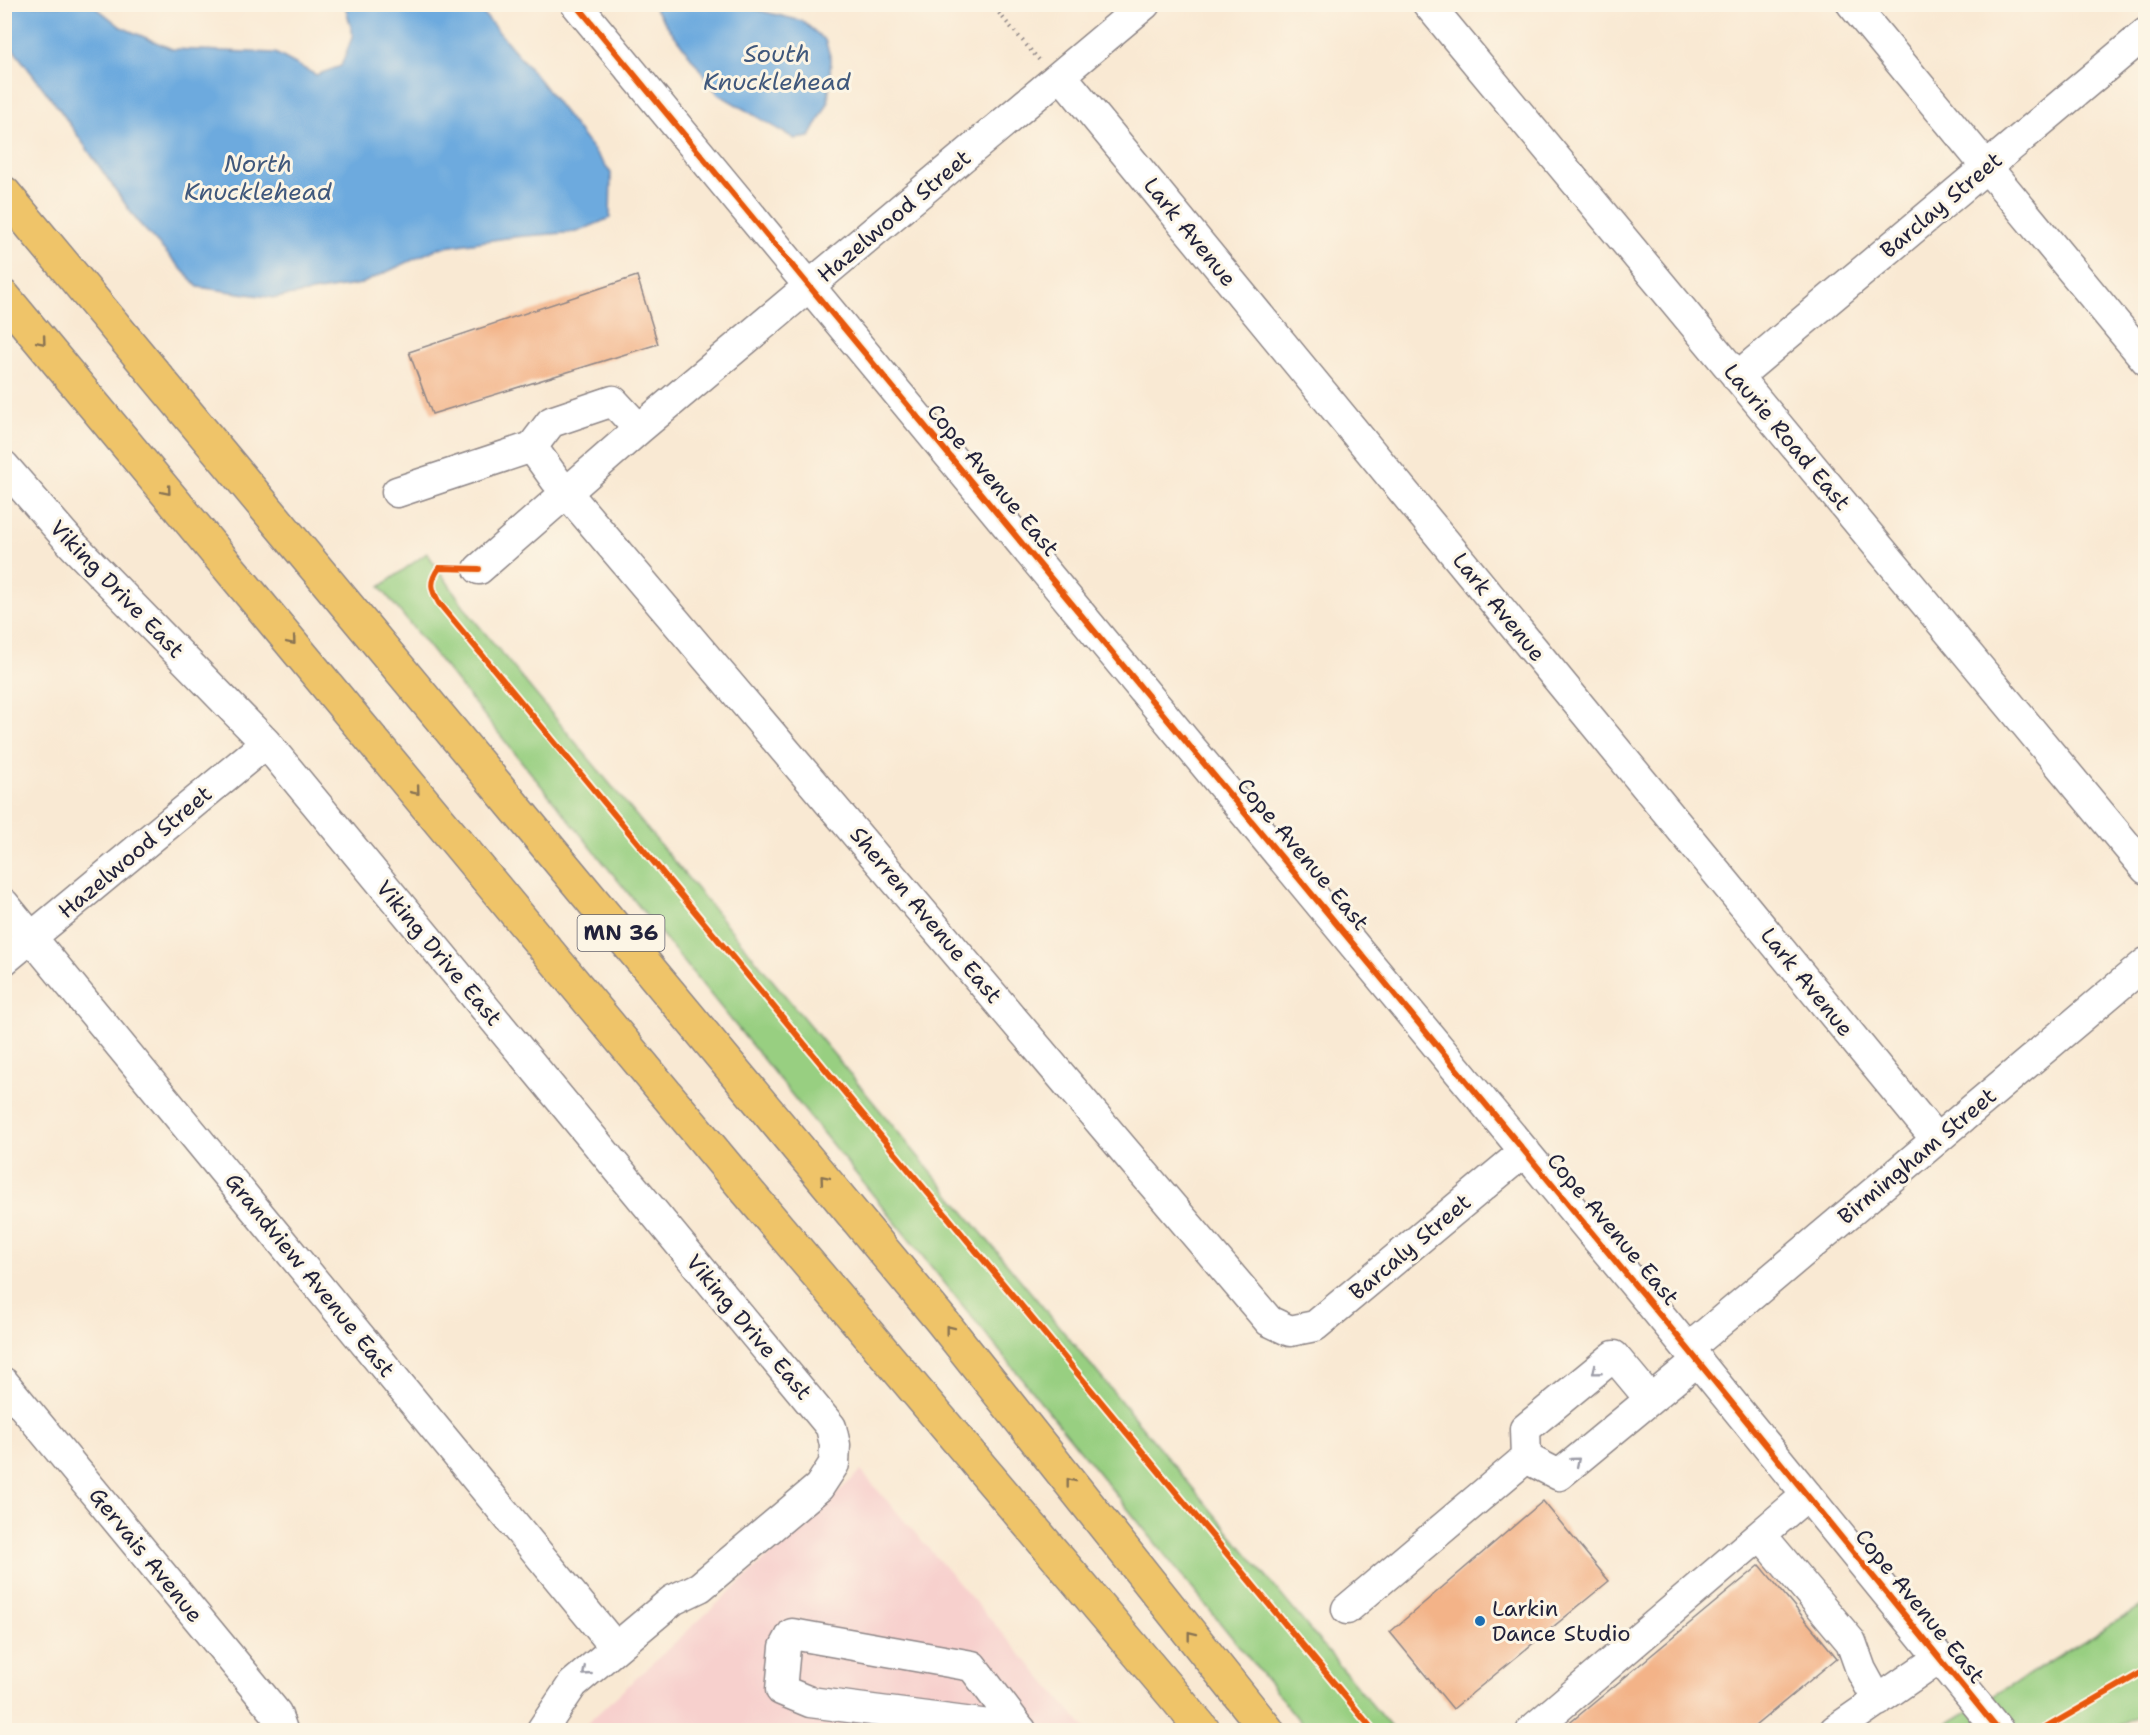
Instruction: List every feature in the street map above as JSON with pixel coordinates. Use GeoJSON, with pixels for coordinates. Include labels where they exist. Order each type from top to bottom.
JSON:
{"type":"FeatureCollection","features":[{"type":"Feature","properties":{"kind":"highway","name":"MN 36"},"geometry":{"type":"LineString","coordinates":[[4,193],[941,1320],[1267,1731]]}},
{"type":"Feature","properties":{"kind":"highway","name":"MN 36"},"geometry":{"type":"LineString","coordinates":[[4,297],[731,1172],[1203,1731]]}},
{"type":"Feature","properties":{"kind":"highway"},"geometry":{"type":"LineString","coordinates":[[1227,1680],[1272,1731]]}},
{"type":"Feature","properties":{"kind":"street","name":"Cope Avenue East"},"geometry":{"type":"LineString","coordinates":[[576,4],[1693,1355],[1998,1731]]}},
{"type":"Feature","properties":{"kind":"street","name":"Hazelwood Street"},"geometry":{"type":"LineString","coordinates":[[479,569],[639,429],[810,286],[1052,71],[1145,4]]}},
{"type":"Feature","properties":{"kind":"street","name":"Laurie Road East"},"geometry":{"type":"LineString","coordinates":[[1428,4],[2145,869]]}},
{"type":"Feature","properties":{"kind":"street"},"geometry":{"type":"LineString","coordinates":[[1852,4],[2145,360]]}},
{"type":"Feature","properties":{"kind":"street","name":"Barclay Street"},"geometry":{"type":"LineString","coordinates":[[1737,377],[2145,33]]}},
{"type":"Feature","properties":{"kind":"street","name":"Lark Avenue"},"geometry":{"type":"LineString","coordinates":[[1052,71],[1936,1139]]}},
{"type":"Feature","properties":{"kind":"street"},"geometry":{"type":"LineString","coordinates":[[397,492],[532,447],[551,422],[613,401],[639,429]]}},
{"type":"Feature","properties":{"kind":"street","name":"Sherren Avenue East"},"geometry":{"type":"LineString","coordinates":[[532,447],[555,479],[1269,1321],[1290,1331]]}},
{"type":"Feature","properties":{"kind":"street","name":"Viking Drive East"},"geometry":{"type":"LineString","coordinates":[[4,466],[72,544],[266,743],[831,1427],[836,1445],[834,1464],[819,1487],[700,1587]]}},
{"type":"Feature","properties":{"kind":"street","name":"Hazelwood Street"},"geometry":{"type":"LineString","coordinates":[[4,960],[266,743]]}},
{"type":"Feature","properties":{"kind":"street","name":"Grandview Avenue East"},"geometry":{"type":"LineString","coordinates":[[4,904],[615,1647]]}},
{"type":"Feature","properties":{"kind":"street","name":"Birmingham Street"},"geometry":{"type":"LineString","coordinates":[[1526,1458],[1559,1475],[1650,1399],[1693,1355],[1936,1139],[2145,963]]}},
{"type":"Feature","properties":{"kind":"street","name":"Barcaly Street"},"geometry":{"type":"LineString","coordinates":[[1290,1331],[1315,1326],[1525,1151]]}},
{"type":"Feature","properties":{"kind":"street"},"geometry":{"type":"LineString","coordinates":[[1347,1609],[1526,1458],[1525,1428],[1614,1356],[1650,1399]]}},
{"type":"Feature","properties":{"kind":"street","name":"Gervais Avenue"},"geometry":{"type":"LineString","coordinates":[[4,1383],[276,1713],[282,1731]]}},
{"type":"Feature","properties":{"kind":"street"},"geometry":{"type":"LineString","coordinates":[[1532,1731],[1807,1495]]}},
{"type":"Feature","properties":{"kind":"street"},"geometry":{"type":"LineString","coordinates":[[1761,1535],[1851,1642],[1861,1670],[1878,1701]]}},
{"type":"Feature","properties":{"kind":"street"},"geometry":{"type":"LineString","coordinates":[[545,1727],[573,1684],[673,1600],[700,1587]]}},
{"type":"Feature","properties":{"kind":"street"},"geometry":{"type":"LineString","coordinates":[[545,1727],[584,1701],[685,1614],[700,1587]]}},
{"type":"Feature","properties":{"kind":"street"},"geometry":{"type":"LineString","coordinates":[[792,1634],[972,1666],[1020,1730],[810,1702],[781,1690],[785,1647],[792,1634]]}},
{"type":"Feature","properties":{"kind":"street"},"geometry":{"type":"LineString","coordinates":[[1835,1731],[1940,1658]]}},
{"type":"Feature","properties":{"kind":"path"},"geometry":{"type":"LineString","coordinates":[[991,4],[1052,71]]}},
{"type":"Feature","properties":{"kind":"shaded area"},"geometry":{"type":"Polygon","coordinates":[[[861,1471],[1087,1730],[580,1730],[861,1471]]]}},
{"type":"Feature","properties":{"kind":"green space"},"geometry":{"type":"Polygon","coordinates":[[[427,553],[470,615],[1393,1730],[1307,1730],[380,587],[427,553]]]}},
{"type":"Feature","properties":{"kind":"green space"},"geometry":{"type":"Polygon","coordinates":[[[2145,1604],[2145,1712],[2111,1730],[1937,1730],[2145,1604]]]}},
{"type":"Feature","properties":{"kind":"water","name":"North Knucklehead"},"geometry":{"type":"Polygon","coordinates":[[[4,5],[93,5],[121,27],[172,49],[275,53],[316,75],[341,66],[353,35],[345,5],[476,5],[541,82],[611,173],[610,218],[577,232],[513,237],[438,248],[361,284],[275,298],[198,287],[137,221],[60,110],[10,45],[5,36],[4,5]]]}},
{"type":"Feature","properties":{"kind":"water","name":"South Knucklehead"},"geometry":{"type":"Polygon","coordinates":[[[652,5],[737,5],[802,21],[825,40],[831,59],[828,103],[810,137],[795,139],[718,94],[652,5]]]}},
{"type":"Feature","properties":{"kind":"building"},"geometry":{"type":"Polygon","coordinates":[[[637,276],[658,344],[432,414],[409,352],[637,276]]]}},
{"type":"Feature","properties":{"kind":"building"},"geometry":{"type":"Polygon","coordinates":[[[1543,1501],[1609,1581],[1453,1709],[1390,1632],[1543,1501]]]}},
{"type":"Feature","properties":{"kind":"building"},"geometry":{"type":"Polygon","coordinates":[[[1760,1565],[1837,1658],[1749,1731],[1560,1731],[1760,1565]]]}},
{"type":"Feature","properties":{"kind":"cycle path"},"geometry":{"type":"LineString","coordinates":[[576,4],[1688,1349],[1998,1730]]}},
{"type":"Feature","properties":{"kind":"cycle path"},"geometry":{"type":"LineString","coordinates":[[479,569],[439,568],[432,586],[439,603],[1373,1730]]}},
{"type":"Feature","properties":{"kind":"cycle path"},"geometry":{"type":"LineString","coordinates":[[2042,1730],[2146,1670]]}},
{"type":"Feature","properties":{"kind":"place","name":"Larkin Dance Studio"},"geometry":{"type":"Point","coordinates":[1480,1621]}}]}
